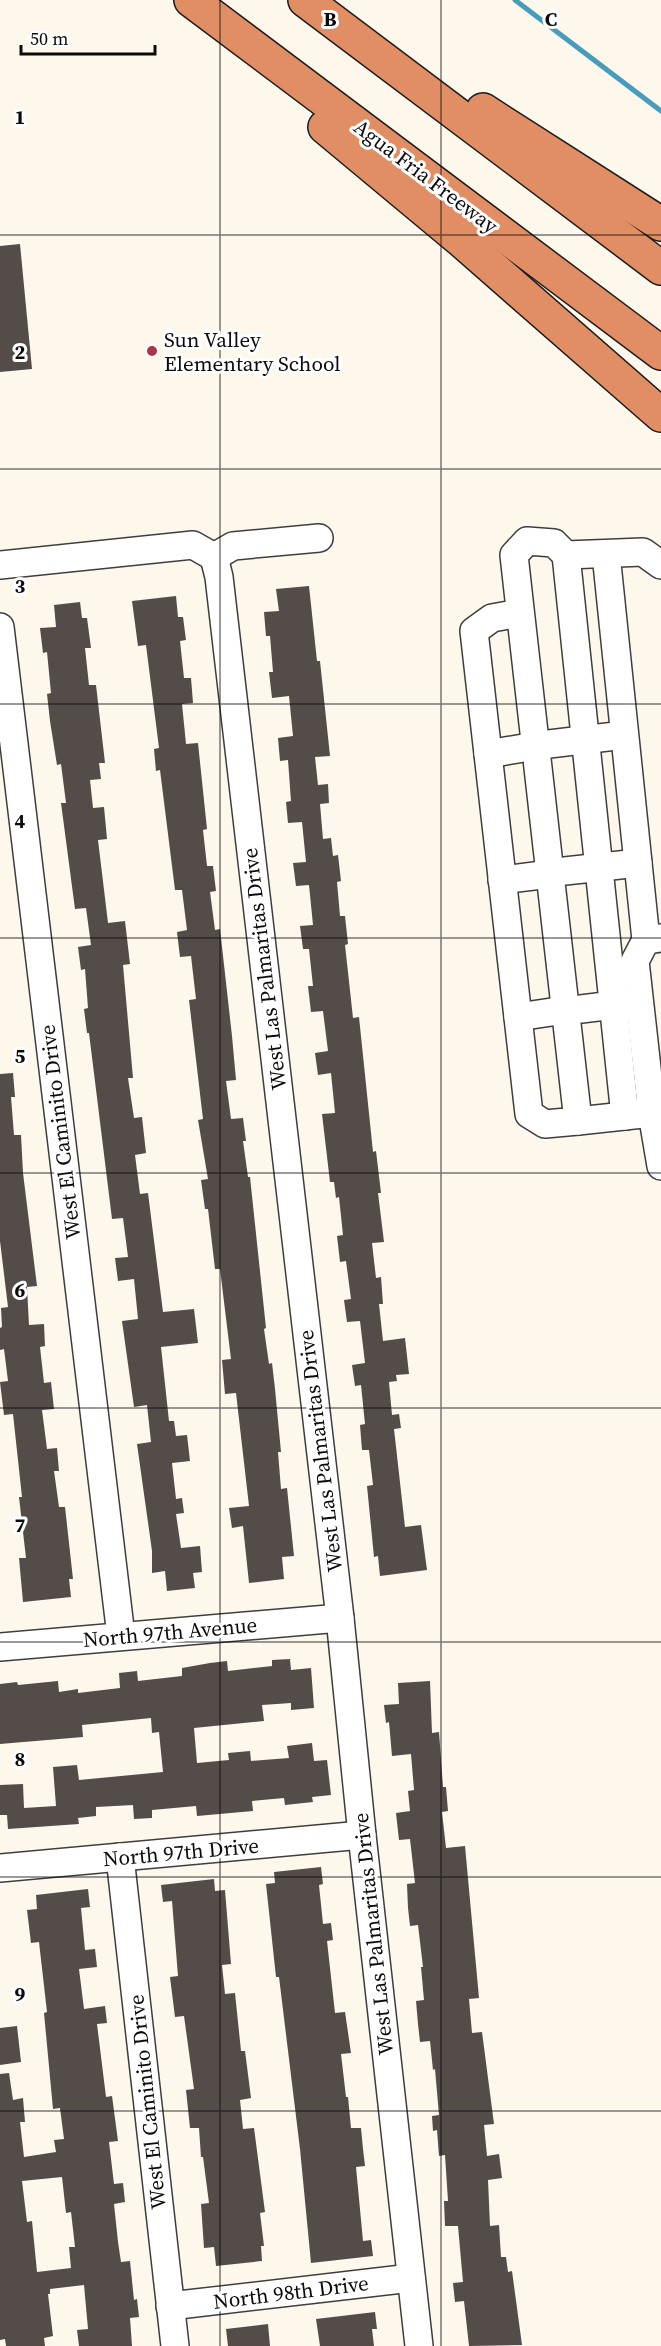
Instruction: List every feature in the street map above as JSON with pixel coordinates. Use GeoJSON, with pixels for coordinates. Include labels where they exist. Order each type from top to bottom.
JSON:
{"type":"FeatureCollection","features":[{"type":"Feature","properties":{"kind":"highway","name":"Agua Fria Freeway"},"geometry":{"type":"LineString","coordinates":[[191,0],[661,353]]}},
{"type":"Feature","properties":{"kind":"highway"},"geometry":{"type":"LineString","coordinates":[[305,0],[661,268]]}},
{"type":"Feature","properties":{"kind":"highway"},"geometry":{"type":"LineString","coordinates":[[319,0],[351,18],[476,105],[661,224]]}},
{"type":"Feature","properties":{"kind":"highway"},"geometry":{"type":"LineString","coordinates":[[225,25],[289,98],[462,241],[661,415]]}},
{"type":"Feature","properties":{"kind":"street"},"geometry":{"type":"LineString","coordinates":[[0,565],[193,545],[214,557],[233,546],[319,538]]}},
{"type":"Feature","properties":{"kind":"street"},"geometry":{"type":"LineString","coordinates":[[578,1121],[573,1010],[542,745],[520,613],[514,555],[527,541],[554,543],[566,555],[599,868],[626,1004],[652,1113],[661,1166]]}},
{"type":"Feature","properties":{"kind":"street"},"geometry":{"type":"LineString","coordinates":[[566,555],[643,552],[661,565]]}},
{"type":"Feature","properties":{"kind":"street"},"geometry":{"type":"LineString","coordinates":[[606,554],[638,863],[654,939],[635,961],[626,1004],[625,1116]]}},
{"type":"Feature","properties":{"kind":"street","name":"West Las Palmaritas Drive"},"geometry":{"type":"LineString","coordinates":[[214,557],[219,577],[340,1618],[419,2346]]}},
{"type":"Feature","properties":{"kind":"street"},"geometry":{"type":"LineString","coordinates":[[520,613],[492,618],[474,631],[530,1114],[545,1124],[652,1113]]}},
{"type":"Feature","properties":{"kind":"street","name":"West El Caminito Drive"},"geometry":{"type":"LineString","coordinates":[[0,627],[121,1636]]}},
{"type":"Feature","properties":{"kind":"street"},"geometry":{"type":"LineString","coordinates":[[488,753],[624,735]]}},
{"type":"Feature","properties":{"kind":"street"},"geometry":{"type":"LineString","coordinates":[[502,880],[638,863]]}},
{"type":"Feature","properties":{"kind":"street"},"geometry":{"type":"LineString","coordinates":[[518,1017],[626,1004]]}},
{"type":"Feature","properties":{"kind":"street","name":"North 97th Avenue"},"geometry":{"type":"LineString","coordinates":[[0,1647],[340,1618]]}},
{"type":"Feature","properties":{"kind":"street","name":"North 97th Drive"},"geometry":{"type":"LineString","coordinates":[[0,1868],[362,1835]]}},
{"type":"Feature","properties":{"kind":"street","name":"West El Caminito Drive"},"geometry":{"type":"LineString","coordinates":[[120,1857],[175,2346]]}},
{"type":"Feature","properties":{"kind":"street","name":"North 98th Drive"},"geometry":{"type":"LineString","coordinates":[[170,2306],[411,2278]]}},
{"type":"Feature","properties":{"kind":"building"},"geometry":{"type":"Polygon","coordinates":[[[20,244],[32,369],[0,372],[0,246],[20,244]]]}},
{"type":"Feature","properties":{"kind":"building"},"geometry":{"type":"Polygon","coordinates":[[[309,586],[330,756],[315,757],[318,785],[328,784],[329,803],[320,804],[323,839],[331,838],[333,856],[338,855],[341,881],[337,882],[340,916],[345,916],[348,944],[345,945],[353,1018],[359,1017],[373,1152],[376,1151],[381,1193],[378,1193],[384,1242],[372,1243],[376,1278],[381,1277],[383,1304],[379,1304],[383,1341],[405,1338],[409,1374],[396,1375],[397,1381],[389,1382],[392,1415],[399,1414],[401,1428],[394,1429],[405,1527],[421,1525],[427,1570],[380,1576],[378,1556],[374,1557],[367,1486],[373,1485],[369,1450],[362,1450],[360,1425],[365,1424],[361,1385],[355,1386],[352,1365],[365,1363],[360,1321],[347,1322],[344,1300],[351,1299],[346,1261],[340,1262],[337,1236],[343,1235],[339,1197],[336,1198],[334,1182],[330,1182],[322,1114],[335,1113],[331,1073],[318,1075],[315,1053],[328,1051],[323,1011],[311,1012],[308,986],[313,986],[309,949],[303,949],[300,926],[313,925],[309,885],[296,886],[293,863],[306,862],[302,822],[288,823],[286,802],[291,801],[288,760],[280,761],[278,738],[293,736],[289,696],[272,698],[269,672],[273,672],[270,636],[266,636],[264,612],[279,611],[276,589],[309,586]]]}},
{"type":"Feature","properties":{"kind":"building"},"geometry":{"type":"Polygon","coordinates":[[[176,596],[178,617],[183,617],[186,640],[180,641],[184,678],[191,678],[193,703],[182,704],[186,744],[198,743],[207,829],[203,830],[207,866],[213,866],[216,891],[210,892],[215,930],[220,929],[232,1036],[236,1080],[226,1081],[231,1119],[243,1118],[246,1141],[243,1141],[248,1177],[250,1177],[266,1328],[264,1329],[275,1389],[281,1452],[278,1452],[281,1489],[287,1488],[294,1556],[282,1557],[284,1579],[249,1583],[243,1526],[232,1528],[229,1508],[249,1506],[236,1393],[225,1394],[222,1360],[231,1359],[220,1269],[215,1269],[208,1209],[205,1209],[201,1180],[208,1179],[198,1120],[203,1119],[189,1000],[196,999],[191,956],[180,957],[177,932],[187,930],[182,890],[175,890],[160,770],[156,771],[154,749],[159,748],[146,645],[138,646],[132,601],[176,596]]]}},
{"type":"Feature","properties":{"kind":"building"},"geometry":{"type":"Polygon","coordinates":[[[80,602],[82,618],[87,618],[91,648],[85,648],[89,685],[96,685],[105,763],[99,763],[101,779],[90,780],[93,808],[104,807],[107,839],[98,840],[108,923],[125,921],[130,964],[123,965],[133,1078],[128,1078],[134,1118],[142,1117],[146,1153],[135,1155],[140,1194],[148,1193],[163,1312],[194,1309],[198,1343],[161,1347],[169,1421],[174,1421],[176,1436],[187,1435],[190,1461],[172,1463],[176,1499],[182,1498],[184,1513],[176,1514],[181,1548],[200,1546],[202,1572],[193,1573],[195,1588],[167,1591],[165,1571],[152,1573],[152,1551],[137,1444],[151,1442],[147,1405],[134,1407],[122,1321],[138,1319],[134,1279],[118,1281],[115,1258],[128,1257],[123,1218],[112,1219],[84,1009],[88,1008],[85,969],[81,970],[78,947],[91,945],[86,908],[75,909],[61,803],[66,803],[61,764],[57,765],[50,721],[47,694],[51,693],[47,652],[43,653],[40,628],[56,627],[54,605],[80,602]]]}},
{"type":"Feature","properties":{"kind":"building"},"geometry":{"type":"Polygon","coordinates":[[[13,1073],[15,1097],[11,1097],[14,1135],[21,1135],[23,1173],[37,1286],[27,1287],[29,1325],[44,1324],[45,1346],[40,1347],[44,1383],[51,1382],[54,1409],[42,1410],[47,1449],[57,1448],[59,1471],[54,1471],[59,1507],[65,1507],[73,1579],[69,1579],[71,1597],[23,1602],[19,1558],[26,1558],[19,1497],[22,1497],[13,1414],[4,1415],[0,1382],[8,1381],[4,1349],[0,1350],[0,1328],[2,1327],[1,1308],[8,1307],[0,1241],[0,1074],[13,1073]]]}},
{"type":"Feature","properties":{"kind":"building"},"geometry":{"type":"Polygon","coordinates":[[[290,1659],[291,1670],[311,1668],[314,1708],[291,1710],[291,1703],[262,1705],[264,1721],[194,1728],[197,1763],[229,1760],[228,1753],[250,1751],[251,1761],[289,1758],[287,1746],[312,1743],[314,1761],[327,1760],[331,1795],[312,1797],[313,1802],[285,1805],[284,1798],[252,1801],[253,1811],[197,1816],[196,1806],[152,1810],[152,1818],[134,1819],[133,1805],[96,1807],[96,1816],[78,1818],[79,1824],[8,1829],[7,1815],[0,1815],[0,1785],[23,1784],[24,1808],[56,1806],[53,1767],[77,1765],[79,1780],[163,1772],[159,1732],[152,1733],[151,1718],[82,1725],[83,1737],[0,1744],[0,1684],[17,1682],[18,1685],[58,1681],[59,1692],[78,1689],[78,1693],[120,1688],[119,1673],[137,1671],[138,1681],[182,1676],[182,1668],[210,1663],[227,1661],[228,1671],[272,1666],[272,1660],[290,1659]]]}},
{"type":"Feature","properties":{"kind":"building"},"geometry":{"type":"Polygon","coordinates":[[[430,1681],[432,1733],[439,1732],[443,1787],[446,1787],[448,1811],[442,1812],[446,1848],[465,1846],[479,1998],[469,1999],[472,2033],[482,2032],[494,2124],[484,2125],[487,2156],[499,2154],[502,2178],[488,2180],[490,2226],[499,2225],[501,2257],[506,2257],[508,2272],[512,2271],[522,2345],[469,2346],[464,2301],[455,2302],[453,2283],[463,2282],[458,2226],[445,2226],[444,2201],[448,2201],[445,2155],[439,2156],[437,2130],[433,2131],[432,2116],[439,2115],[435,2069],[433,2070],[430,2041],[420,2042],[418,2024],[416,2001],[424,2000],[421,1967],[423,1967],[418,1925],[410,1926],[408,1908],[407,1884],[415,1883],[410,1839],[399,1840],[396,1813],[410,1811],[408,1791],[414,1790],[411,1754],[392,1756],[389,1722],[386,1723],[384,1705],[399,1704],[398,1683],[430,1681]]]}},
{"type":"Feature","properties":{"kind":"building"},"geometry":{"type":"Polygon","coordinates":[[[321,1867],[323,1884],[319,1885],[323,1924],[331,1923],[333,1940],[327,1941],[335,2013],[345,2012],[351,2053],[341,2054],[346,2097],[348,2097],[351,2128],[361,2128],[365,2166],[356,2167],[363,2241],[371,2240],[373,2256],[311,2263],[300,2149],[279,1977],[276,1977],[266,1884],[275,1883],[274,1872],[321,1867]]]}},
{"type":"Feature","properties":{"kind":"building"},"geometry":{"type":"Polygon","coordinates":[[[214,1879],[215,1891],[225,1890],[231,1964],[222,1965],[225,1994],[235,1993],[241,2051],[245,2051],[251,2098],[240,2100],[243,2129],[254,2128],[265,2212],[260,2213],[264,2246],[261,2246],[262,2261],[216,2266],[214,2247],[204,2248],[201,2204],[209,2203],[203,2157],[201,2157],[199,2128],[190,2128],[186,2090],[194,2089],[184,2016],[175,2017],[170,1977],[178,1976],[172,1901],[163,1902],[161,1885],[214,1879]]]}},
{"type":"Feature","properties":{"kind":"building"},"geometry":{"type":"Polygon","coordinates":[[[88,1889],[90,1907],[81,1908],[85,1950],[95,1949],[97,1967],[79,1969],[84,2009],[105,2006],[107,2023],[97,2024],[106,2097],[112,2096],[118,2141],[109,2142],[114,2184],[123,2183],[125,2202],[114,2204],[118,2242],[121,2262],[130,2261],[134,2300],[137,2299],[139,2317],[130,2318],[132,2346],[79,2346],[77,2330],[88,2329],[84,2285],[50,2289],[50,2294],[48,2294],[53,2336],[44,2338],[45,2346],[6,2346],[5,2339],[0,2340],[0,2074],[9,2073],[13,2100],[23,2098],[25,2122],[20,2122],[24,2157],[56,2152],[54,2140],[64,2139],[60,2108],[53,2109],[44,2013],[47,2012],[39,1942],[31,1943],[27,1910],[37,1909],[36,1895],[88,1889]],[[62,2177],[22,2181],[27,2222],[32,2221],[37,2272],[71,2268],[69,2247],[75,2247],[71,2212],[66,2213],[62,2177]]]}},
{"type":"Feature","properties":{"kind":"building"},"geometry":{"type":"Polygon","coordinates":[[[17,2026],[21,2062],[0,2065],[0,2028],[17,2026]]]}},
{"type":"Feature","properties":{"kind":"building"},"geometry":{"type":"Polygon","coordinates":[[[375,2312],[377,2329],[372,2329],[374,2346],[320,2346],[316,2319],[375,2312]]]}},
{"type":"Feature","properties":{"kind":"building"},"geometry":{"type":"Polygon","coordinates":[[[268,2324],[270,2346],[228,2346],[226,2329],[268,2324]]]}},
{"type":"Feature","properties":{"kind":"waterway"},"geometry":{"type":"LineString","coordinates":[[515,0],[661,111]]}},
{"type":"Feature","properties":{"kind":"place","name":"Sun Valley Elementary School"},"geometry":{"type":"Point","coordinates":[152,351]}}]}
